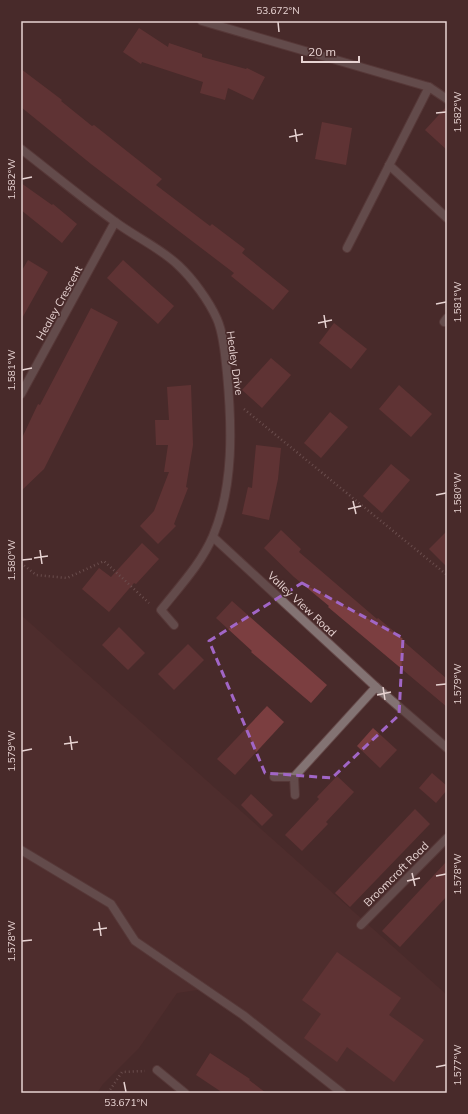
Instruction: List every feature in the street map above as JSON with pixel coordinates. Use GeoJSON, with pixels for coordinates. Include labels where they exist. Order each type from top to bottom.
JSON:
{"type":"FeatureCollection","features":[{"type":"Feature","properties":{"kind":"street"},"geometry":{"type":"LineString","coordinates":[[202,21],[428,87],[447,99]]}},
{"type":"Feature","properties":{"kind":"street"},"geometry":{"type":"LineString","coordinates":[[347,248],[428,87]]}},
{"type":"Feature","properties":{"kind":"street","name":"Healey Drive"},"geometry":{"type":"LineString","coordinates":[[21,149],[115,222],[150,243],[179,266],[200,291],[217,320],[225,354],[229,398],[231,447],[225,493],[213,537],[191,572],[161,610],[174,625]]}},
{"type":"Feature","properties":{"kind":"street"},"geometry":{"type":"LineString","coordinates":[[389,165],[447,218]]}},
{"type":"Feature","properties":{"kind":"street","name":"Healey Crescent"},"geometry":{"type":"LineString","coordinates":[[21,394],[115,222]]}},
{"type":"Feature","properties":{"kind":"street","name":"Valley View Road"},"geometry":{"type":"LineString","coordinates":[[213,537],[376,687],[447,748]]}},
{"type":"Feature","properties":{"kind":"street"},"geometry":{"type":"LineString","coordinates":[[295,795],[294,777],[376,687]]}},
{"type":"Feature","properties":{"kind":"street"},"geometry":{"type":"LineString","coordinates":[[274,776],[294,777]]}},
{"type":"Feature","properties":{"kind":"street","name":"Broomcroft Road"},"geometry":{"type":"LineString","coordinates":[[361,925],[447,838]]}},
{"type":"Feature","properties":{"kind":"street"},"geometry":{"type":"LineString","coordinates":[[21,850],[111,904],[136,941],[243,1015],[342,1093]]}},
{"type":"Feature","properties":{"kind":"street"},"geometry":{"type":"LineString","coordinates":[[157,1070],[184,1093]]}},
{"type":"Feature","properties":{"kind":"path"},"geometry":{"type":"LineString","coordinates":[[229,398],[447,575]]}},
{"type":"Feature","properties":{"kind":"path"},"geometry":{"type":"LineString","coordinates":[[21,563],[36,575],[67,578],[104,561],[149,603]]}},
{"type":"Feature","properties":{"kind":"path"},"geometry":{"type":"LineString","coordinates":[[108,1093],[122,1072],[157,1070]]}},
{"type":"Feature","properties":{"kind":"highlighted area"},"geometry":{"type":"Polygon","coordinates":[[[302,583],[403,638],[399,715],[332,778],[265,773],[209,641],[302,583]]]}},
{"type":"Feature","properties":{"kind":"shaded area"},"geometry":{"type":"Polygon","coordinates":[[[21,615],[447,995],[447,1093],[343,1093],[211,988],[177,993],[139,1048],[103,1084],[97,1093],[21,1093],[21,615]]]}},
{"type":"Feature","properties":{"kind":"building"},"geometry":{"type":"Polygon","coordinates":[[[139,28],[168,47],[169,43],[202,54],[202,57],[246,69],[247,68],[265,77],[253,100],[228,88],[225,100],[200,93],[203,82],[142,62],[141,64],[123,52],[139,28]]]}},
{"type":"Feature","properties":{"kind":"building"},"geometry":{"type":"Polygon","coordinates":[[[21,69],[62,100],[61,101],[92,126],[94,125],[162,179],[156,185],[210,226],[212,224],[245,249],[242,253],[289,291],[273,310],[231,276],[234,273],[91,164],[21,107],[21,69]]]}},
{"type":"Feature","properties":{"kind":"building"},"geometry":{"type":"Polygon","coordinates":[[[447,106],[447,150],[425,130],[447,106]]]}},
{"type":"Feature","properties":{"kind":"building"},"geometry":{"type":"Polygon","coordinates":[[[322,122],[352,128],[346,165],[315,159],[322,122]]]}},
{"type":"Feature","properties":{"kind":"building"},"geometry":{"type":"Polygon","coordinates":[[[21,183],[52,205],[53,204],[77,224],[62,243],[21,210],[21,183]]]}},
{"type":"Feature","properties":{"kind":"building"},"geometry":{"type":"Polygon","coordinates":[[[28,260],[48,272],[21,320],[21,272],[28,260]]]}},
{"type":"Feature","properties":{"kind":"building"},"geometry":{"type":"Polygon","coordinates":[[[123,260],[174,306],[158,324],[107,278],[123,260]]]}},
{"type":"Feature","properties":{"kind":"building"},"geometry":{"type":"Polygon","coordinates":[[[91,308],[118,322],[44,469],[21,491],[21,440],[38,404],[40,405],[91,308]]]}},
{"type":"Feature","properties":{"kind":"building"},"geometry":{"type":"Polygon","coordinates":[[[334,323],[367,349],[351,369],[319,343],[334,323]]]}},
{"type":"Feature","properties":{"kind":"building"},"geometry":{"type":"Polygon","coordinates":[[[271,358],[291,375],[262,408],[242,390],[271,358]]]}},
{"type":"Feature","properties":{"kind":"building"},"geometry":{"type":"Polygon","coordinates":[[[191,385],[193,445],[186,487],[188,488],[174,524],[176,526],[158,544],[140,526],[154,511],[169,472],[164,472],[168,445],[156,445],[155,420],[169,420],[167,387],[191,385]]]}},
{"type":"Feature","properties":{"kind":"building"},"geometry":{"type":"Polygon","coordinates":[[[399,385],[432,414],[411,437],[379,409],[399,385]]]}},
{"type":"Feature","properties":{"kind":"building"},"geometry":{"type":"Polygon","coordinates":[[[330,412],[348,427],[321,458],[304,443],[330,412]]]}},
{"type":"Feature","properties":{"kind":"building"},"geometry":{"type":"Polygon","coordinates":[[[256,445],[281,448],[278,479],[269,520],[242,514],[248,487],[252,488],[256,445]]]}},
{"type":"Feature","properties":{"kind":"building"},"geometry":{"type":"Polygon","coordinates":[[[391,464],[410,480],[382,513],[363,496],[391,464]]]}},
{"type":"Feature","properties":{"kind":"building"},"geometry":{"type":"Polygon","coordinates":[[[281,530],[301,549],[299,552],[377,619],[378,618],[403,639],[402,640],[447,679],[447,707],[328,607],[329,606],[294,577],[264,548],[281,530]]]}},
{"type":"Feature","properties":{"kind":"building"},"geometry":{"type":"Polygon","coordinates":[[[447,531],[447,567],[429,549],[447,531]]]}},
{"type":"Feature","properties":{"kind":"building"},"geometry":{"type":"Polygon","coordinates":[[[142,543],[159,559],[136,584],[134,583],[109,612],[82,589],[99,568],[111,577],[142,543]]]}},
{"type":"Feature","properties":{"kind":"building"},"geometry":{"type":"Polygon","coordinates":[[[232,601],[327,685],[311,703],[251,652],[252,651],[216,618],[232,601]]]}},
{"type":"Feature","properties":{"kind":"building"},"geometry":{"type":"Polygon","coordinates":[[[119,627],[145,653],[128,670],[102,645],[119,627]]]}},
{"type":"Feature","properties":{"kind":"building"},"geometry":{"type":"Polygon","coordinates":[[[188,644],[204,660],[174,690],[158,674],[188,644]]]}},
{"type":"Feature","properties":{"kind":"building"},"geometry":{"type":"Polygon","coordinates":[[[267,706],[284,722],[235,775],[217,759],[267,706]]]}},
{"type":"Feature","properties":{"kind":"building"},"geometry":{"type":"Polygon","coordinates":[[[373,728],[397,750],[380,768],[357,746],[373,728]]]}},
{"type":"Feature","properties":{"kind":"building"},"geometry":{"type":"Polygon","coordinates":[[[432,773],[447,786],[447,790],[436,803],[419,788],[432,773]]]}},
{"type":"Feature","properties":{"kind":"building"},"geometry":{"type":"Polygon","coordinates":[[[337,776],[354,792],[326,822],[328,824],[302,851],[285,835],[319,799],[317,797],[337,776]]]}},
{"type":"Feature","properties":{"kind":"building"},"geometry":{"type":"Polygon","coordinates":[[[251,794],[273,815],[262,826],[241,805],[251,794]]]}},
{"type":"Feature","properties":{"kind":"building"},"geometry":{"type":"Polygon","coordinates":[[[415,809],[430,824],[350,907],[335,893],[415,809]]]}},
{"type":"Feature","properties":{"kind":"building"},"geometry":{"type":"Polygon","coordinates":[[[447,861],[447,896],[400,947],[382,931],[447,861]]]}},
{"type":"Feature","properties":{"kind":"building"},"geometry":{"type":"Polygon","coordinates":[[[337,952],[401,998],[389,1015],[424,1040],[394,1082],[347,1047],[337,1062],[304,1038],[321,1014],[302,1000],[337,952]]]}},
{"type":"Feature","properties":{"kind":"building"},"geometry":{"type":"Polygon","coordinates":[[[210,1053],[250,1079],[249,1080],[266,1093],[223,1093],[196,1075],[210,1053]]]}}]}
